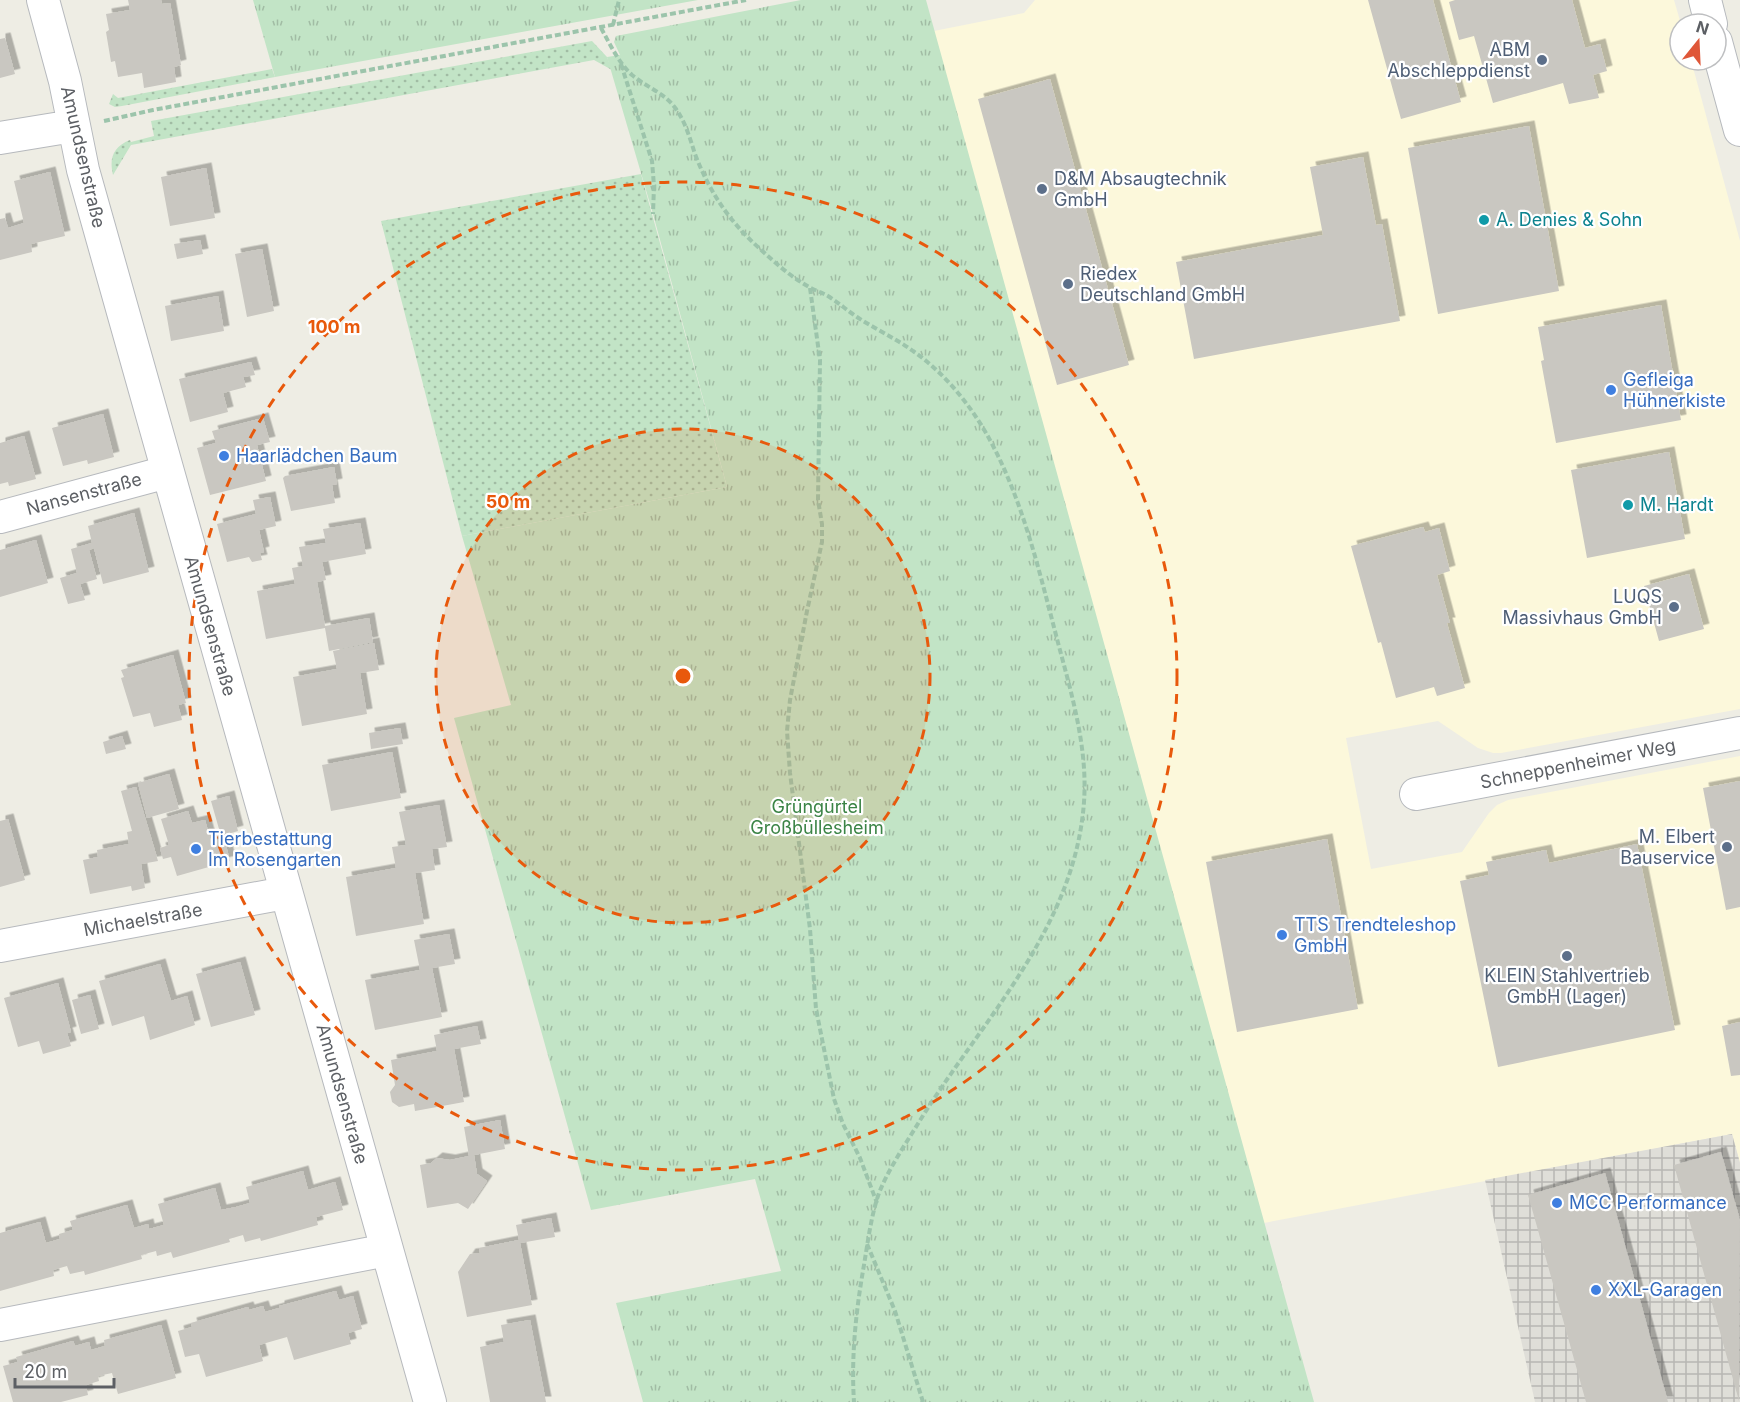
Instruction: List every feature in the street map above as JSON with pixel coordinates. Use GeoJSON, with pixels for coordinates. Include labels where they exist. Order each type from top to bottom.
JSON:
{"type":"FeatureCollection","features":[{"type":"Feature","properties":{"kind":"street","name":"Amundsenstraße"},"geometry":{"type":"LineString","coordinates":[[43,0],[65,81],[83,170],[430,1402]]}},
{"type":"Feature","properties":{"kind":"street"},"geometry":{"type":"LineString","coordinates":[[1724,72],[1740,130]]}},
{"type":"Feature","properties":{"kind":"street"},"geometry":{"type":"LineString","coordinates":[[0,138],[73,126]]}},
{"type":"Feature","properties":{"kind":"street","name":"Nansenstraße"},"geometry":{"type":"LineString","coordinates":[[0,518],[167,472]]}},
{"type":"Feature","properties":{"kind":"street","name":"Schneppenheimer Weg"},"geometry":{"type":"LineString","coordinates":[[1416,794],[1740,733]]}},
{"type":"Feature","properties":{"kind":"street","name":"Michaelstraße"},"geometry":{"type":"LineString","coordinates":[[0,946],[285,893]]}},
{"type":"Feature","properties":{"kind":"street"},"geometry":{"type":"LineString","coordinates":[[0,1325],[387,1250]]}},
{"type":"Feature","properties":{"kind":"path"},"geometry":{"type":"LineString","coordinates":[[613,25],[619,0]]}},
{"type":"Feature","properties":{"kind":"path"},"geometry":{"type":"LineString","coordinates":[[73,126],[746,0]]}},
{"type":"Feature","properties":{"kind":"path"},"geometry":{"type":"LineString","coordinates":[[601,28],[621,63],[652,161],[653,214]]}},
{"type":"Feature","properties":{"kind":"path"},"geometry":{"type":"LineString","coordinates":[[621,63],[635,78],[670,101],[679,113],[706,179],[717,201],[735,226],[810,288],[831,298],[855,316],[915,352],[947,381],[979,422],[1002,464],[1021,513],[1059,646],[1084,759],[1085,799],[1078,847],[1054,916],[1007,994],[935,1095],[913,1130],[892,1166],[877,1204],[867,1244],[854,1336],[854,1402]]}},
{"type":"Feature","properties":{"kind":"path"},"geometry":{"type":"LineString","coordinates":[[810,288],[820,360],[818,479],[822,542],[797,656],[790,700],[788,742],[810,929],[816,1009],[834,1099],[877,1204]]}},
{"type":"Feature","properties":{"kind":"path"},"geometry":{"type":"LineString","coordinates":[[867,1244],[895,1311],[923,1402]]}},
{"type":"Feature","properties":{"kind":"shaded area"},"geometry":{"type":"Polygon","coordinates":[[[1035,0],[1674,0],[1678,12],[1668,12],[1668,72],[1694,72],[1740,241],[1740,709],[1501,753],[1478,748],[1438,721],[1346,738],[1371,869],[1462,852],[1489,813],[1497,805],[1508,800],[1740,756],[1740,1163],[1732,1134],[1264,1223],[934,31],[1024,13],[1035,0]]]}},
{"type":"Feature","properties":{"kind":"shaded area"},"geometry":{"type":"Polygon","coordinates":[[[1732,1134],[1740,1163],[1740,1402],[1535,1402],[1485,1180],[1732,1134]]]}},
{"type":"Feature","properties":{"kind":"green space"},"geometry":{"type":"Polygon","coordinates":[[[253,0],[698,0],[275,77],[253,0]]]}},
{"type":"Feature","properties":{"kind":"green space","name":"Grüngürtel Großbüllesheim"},"geometry":{"type":"Polygon","coordinates":[[[801,0],[926,0],[1314,1402],[643,1402],[616,1303],[781,1271],[755,1179],[591,1210],[454,718],[511,705],[462,536],[727,487],[653,214],[607,57],[620,55],[614,42],[616,36],[801,0]]]}},
{"type":"Feature","properties":{"kind":"green space"},"geometry":{"type":"Polygon","coordinates":[[[592,41],[607,57],[612,70],[594,60],[131,145],[113,175],[112,158],[116,150],[130,140],[131,142],[154,136],[151,121],[592,41]]]}},
{"type":"Feature","properties":{"kind":"green space"},"geometry":{"type":"Polygon","coordinates":[[[272,69],[275,77],[122,106],[115,107],[109,104],[113,94],[118,98],[272,69]]]}},
{"type":"Feature","properties":{"kind":"green space"},"geometry":{"type":"Polygon","coordinates":[[[641,174],[727,487],[462,536],[381,221],[641,174]]]}},
{"type":"Feature","properties":{"kind":"building"},"geometry":{"type":"Polygon","coordinates":[[[128,0],[161,0],[162,4],[170,3],[181,65],[174,67],[176,82],[144,88],[142,73],[118,77],[115,61],[111,62],[106,32],[109,30],[106,14],[130,10],[128,0]]]}},
{"type":"Feature","properties":{"kind":"building"},"geometry":{"type":"Polygon","coordinates":[[[1368,0],[1433,0],[1461,102],[1401,119],[1368,0]]]}},
{"type":"Feature","properties":{"kind":"building","name":"ABM Abschleppdienst"},"geometry":{"type":"Polygon","coordinates":[[[1455,0],[1572,0],[1585,48],[1600,44],[1607,71],[1593,75],[1599,98],[1569,104],[1563,83],[1493,103],[1474,36],[1459,40],[1449,2],[1455,0]]]}},
{"type":"Feature","properties":{"kind":"building"},"geometry":{"type":"Polygon","coordinates":[[[5,38],[15,74],[0,78],[0,39],[5,38]]]}},
{"type":"Feature","properties":{"kind":"building"},"geometry":{"type":"Polygon","coordinates":[[[1050,79],[1129,365],[1057,385],[978,99],[1050,79]]]}},
{"type":"Feature","properties":{"kind":"building","name":"A. Denies & Sohn"},"geometry":{"type":"Polygon","coordinates":[[[1529,126],[1559,291],[1438,314],[1408,148],[1529,126]]]}},
{"type":"Feature","properties":{"kind":"building"},"geometry":{"type":"Polygon","coordinates":[[[1363,157],[1376,225],[1382,224],[1400,321],[1194,359],[1176,262],[1323,235],[1310,167],[1363,157]]]}},
{"type":"Feature","properties":{"kind":"building"},"geometry":{"type":"Polygon","coordinates":[[[206,168],[215,218],[170,226],[161,177],[206,168]]]}},
{"type":"Feature","properties":{"kind":"building"},"geometry":{"type":"Polygon","coordinates":[[[50,172],[65,236],[31,244],[32,252],[0,260],[0,219],[5,218],[8,228],[24,223],[14,181],[50,172]]]}},
{"type":"Feature","properties":{"kind":"building"},"geometry":{"type":"Polygon","coordinates":[[[200,240],[203,254],[177,259],[174,244],[200,240]]]}},
{"type":"Feature","properties":{"kind":"building"},"geometry":{"type":"Polygon","coordinates":[[[262,249],[274,311],[247,317],[235,254],[262,249]]]}},
{"type":"Feature","properties":{"kind":"building"},"geometry":{"type":"Polygon","coordinates":[[[218,296],[224,331],[171,341],[165,306],[218,296]]]}},
{"type":"Feature","properties":{"kind":"building","name":"Gefleiga Hühnerkiste"},"geometry":{"type":"Polygon","coordinates":[[[1661,305],[1681,420],[1556,443],[1541,361],[1544,360],[1538,327],[1661,305]]]}},
{"type":"Feature","properties":{"kind":"building"},"geometry":{"type":"Polygon","coordinates":[[[251,362],[255,375],[243,377],[246,387],[223,393],[228,412],[190,422],[179,379],[251,362]]]}},
{"type":"Feature","properties":{"kind":"building"},"geometry":{"type":"Polygon","coordinates":[[[103,414],[114,457],[88,464],[87,460],[63,466],[52,428],[103,414]]]}},
{"type":"Feature","properties":{"kind":"building"},"geometry":{"type":"Polygon","coordinates":[[[263,418],[270,442],[257,445],[266,481],[210,495],[197,448],[216,443],[212,431],[263,418]]]}},
{"type":"Feature","properties":{"kind":"building"},"geometry":{"type":"Polygon","coordinates":[[[24,436],[36,479],[9,486],[8,482],[0,484],[0,443],[24,436]]]}},
{"type":"Feature","properties":{"kind":"building","name":"M. Hardt"},"geometry":{"type":"Polygon","coordinates":[[[1669,452],[1685,539],[1587,558],[1571,470],[1669,452]]]}},
{"type":"Feature","properties":{"kind":"building"},"geometry":{"type":"Polygon","coordinates":[[[334,467],[337,484],[332,485],[335,503],[291,511],[283,478],[334,467]]]}},
{"type":"Feature","properties":{"kind":"building"},"geometry":{"type":"Polygon","coordinates":[[[270,497],[276,526],[259,530],[264,552],[260,553],[262,560],[252,562],[249,557],[227,562],[217,524],[256,514],[253,500],[270,497]]]}},
{"type":"Feature","properties":{"kind":"building"},"geometry":{"type":"Polygon","coordinates":[[[134,513],[149,572],[103,584],[94,548],[89,550],[97,579],[80,584],[85,600],[68,604],[60,578],[77,573],[71,549],[92,543],[88,526],[134,513]]]}},
{"type":"Feature","properties":{"kind":"building"},"geometry":{"type":"Polygon","coordinates":[[[360,523],[366,554],[322,562],[326,580],[317,582],[325,626],[369,618],[373,642],[329,651],[325,628],[266,639],[257,591],[295,584],[292,568],[303,566],[299,547],[326,543],[323,529],[360,523]]]}},
{"type":"Feature","properties":{"kind":"building"},"geometry":{"type":"Polygon","coordinates":[[[1423,527],[1425,532],[1439,528],[1450,571],[1437,575],[1450,623],[1447,623],[1465,688],[1437,696],[1434,687],[1396,698],[1351,546],[1423,527]]]}},
{"type":"Feature","properties":{"kind":"building"},"geometry":{"type":"Polygon","coordinates":[[[36,540],[48,583],[0,597],[0,550],[36,540]]]}},
{"type":"Feature","properties":{"kind":"building","name":"LUQS Massivhaus GmbH"},"geometry":{"type":"Polygon","coordinates":[[[1689,574],[1704,629],[1659,641],[1644,586],[1689,574]]]}},
{"type":"Feature","properties":{"kind":"building"},"geometry":{"type":"Polygon","coordinates":[[[374,643],[379,670],[360,673],[367,714],[302,726],[293,677],[337,669],[333,651],[374,643]]]}},
{"type":"Feature","properties":{"kind":"building"},"geometry":{"type":"Polygon","coordinates":[[[173,655],[186,703],[178,705],[182,720],[154,727],[150,713],[133,717],[121,678],[124,677],[121,670],[173,655]]]}},
{"type":"Feature","properties":{"kind":"building"},"geometry":{"type":"Polygon","coordinates":[[[400,728],[403,744],[371,749],[369,733],[400,728]]]}},
{"type":"Feature","properties":{"kind":"building"},"geometry":{"type":"Polygon","coordinates":[[[122,736],[126,749],[106,754],[103,742],[122,736]]]}},
{"type":"Feature","properties":{"kind":"building"},"geometry":{"type":"Polygon","coordinates":[[[392,752],[401,798],[331,811],[322,765],[392,752]]]}},
{"type":"Feature","properties":{"kind":"building"},"geometry":{"type":"Polygon","coordinates":[[[169,774],[179,809],[147,818],[138,783],[169,774]]]}},
{"type":"Feature","properties":{"kind":"building","name":"M. Elbert Bauservice"},"geometry":{"type":"Polygon","coordinates":[[[1740,781],[1740,907],[1726,910],[1703,788],[1740,781]]]}},
{"type":"Feature","properties":{"kind":"building"},"geometry":{"type":"Polygon","coordinates":[[[136,787],[158,861],[141,864],[145,888],[132,891],[131,886],[90,894],[83,860],[98,857],[97,850],[129,844],[127,832],[132,831],[121,791],[136,787]]]}},
{"type":"Feature","properties":{"kind":"building"},"geometry":{"type":"Polygon","coordinates":[[[229,796],[238,831],[221,836],[211,801],[229,796]]]}},
{"type":"Feature","properties":{"kind":"building"},"geometry":{"type":"Polygon","coordinates":[[[439,805],[447,847],[432,849],[435,870],[415,873],[424,924],[356,936],[346,877],[396,868],[392,847],[406,845],[399,812],[439,805]]]}},
{"type":"Feature","properties":{"kind":"building"},"geometry":{"type":"Polygon","coordinates":[[[188,811],[192,823],[205,820],[211,842],[224,838],[230,861],[177,876],[171,857],[163,859],[160,848],[169,845],[161,819],[188,811]]]}},
{"type":"Feature","properties":{"kind":"building"},"geometry":{"type":"Polygon","coordinates":[[[8,819],[25,880],[0,887],[0,821],[8,819]]]}},
{"type":"Feature","properties":{"kind":"building","name":"TTS Trendteleshop GmbH"},"geometry":{"type":"Polygon","coordinates":[[[1327,839],[1358,1009],[1237,1032],[1206,862],[1327,839]]]}},
{"type":"Feature","properties":{"kind":"building","name":"KLEIN Stahlvertrieb GmbH (Lager)"},"geometry":{"type":"Polygon","coordinates":[[[1637,844],[1675,1030],[1498,1067],[1460,881],[1489,875],[1486,862],[1546,850],[1549,863],[1637,844]]]}},
{"type":"Feature","properties":{"kind":"building"},"geometry":{"type":"Polygon","coordinates":[[[449,934],[455,964],[432,968],[442,1017],[375,1030],[365,980],[420,970],[414,940],[449,934]]]}},
{"type":"Feature","properties":{"kind":"building"},"geometry":{"type":"Polygon","coordinates":[[[240,962],[255,1015],[211,1027],[196,974],[240,962]]]}},
{"type":"Feature","properties":{"kind":"building"},"geometry":{"type":"Polygon","coordinates":[[[160,964],[171,1001],[187,996],[195,1025],[150,1040],[144,1016],[112,1026],[99,981],[160,964]]]}},
{"type":"Feature","properties":{"kind":"building"},"geometry":{"type":"Polygon","coordinates":[[[58,983],[71,1032],[67,1033],[71,1046],[43,1054],[39,1041],[18,1047],[4,998],[58,983]]]}},
{"type":"Feature","properties":{"kind":"building"},"geometry":{"type":"Polygon","coordinates":[[[90,995],[99,1029],[81,1034],[72,1000],[90,995]]]}},
{"type":"Feature","properties":{"kind":"building"},"geometry":{"type":"Polygon","coordinates":[[[1740,1022],[1740,1075],[1731,1076],[1722,1026],[1740,1022]]]}},
{"type":"Feature","properties":{"kind":"building"},"geometry":{"type":"Polygon","coordinates":[[[477,1026],[481,1044],[454,1049],[464,1102],[415,1111],[414,1104],[399,1107],[392,1102],[390,1092],[395,1085],[391,1060],[437,1051],[434,1035],[477,1026]]]}},
{"type":"Feature","properties":{"kind":"building"},"geometry":{"type":"Polygon","coordinates":[[[500,1120],[505,1149],[474,1155],[477,1174],[487,1181],[468,1209],[458,1203],[427,1208],[420,1165],[431,1163],[437,1158],[450,1160],[469,1156],[464,1127],[500,1120]]]}},
{"type":"Feature","properties":{"kind":"building","name":"XXL-Garagen"},"geometry":{"type":"Polygon","coordinates":[[[1721,1152],[1740,1220],[1739,1401],[1674,1165],[1721,1152]]]}},
{"type":"Feature","properties":{"kind":"building"},"geometry":{"type":"Polygon","coordinates":[[[303,1171],[308,1190],[335,1182],[343,1210],[316,1217],[318,1225],[261,1241],[260,1238],[245,1242],[243,1235],[229,1239],[230,1242],[173,1258],[171,1252],[157,1256],[156,1251],[141,1255],[142,1259],[85,1275],[84,1271],[70,1274],[67,1266],[53,1270],[54,1276],[0,1291],[0,1233],[40,1222],[46,1243],[60,1239],[59,1234],[73,1230],[70,1221],[127,1205],[134,1228],[148,1224],[149,1229],[164,1225],[158,1204],[215,1188],[221,1210],[236,1207],[250,1203],[246,1187],[303,1171]]]}},
{"type":"Feature","properties":{"kind":"building","name":"XXL-Garagen"},"geometry":{"type":"Polygon","coordinates":[[[1605,1173],[1668,1402],[1586,1402],[1528,1195],[1605,1173]]]}},
{"type":"Feature","properties":{"kind":"building"},"geometry":{"type":"Polygon","coordinates":[[[551,1218],[555,1237],[520,1243],[532,1305],[467,1317],[458,1272],[470,1254],[480,1253],[479,1248],[519,1240],[516,1225],[551,1218]]]}},
{"type":"Feature","properties":{"kind":"building"},"geometry":{"type":"Polygon","coordinates":[[[336,1291],[339,1300],[353,1296],[362,1329],[348,1333],[351,1344],[294,1360],[287,1337],[259,1345],[263,1361],[206,1377],[199,1354],[185,1357],[178,1331],[192,1327],[191,1323],[248,1307],[249,1310],[263,1306],[265,1312],[336,1291]]]}},
{"type":"Feature","properties":{"kind":"building"},"geometry":{"type":"Polygon","coordinates":[[[530,1320],[546,1402],[490,1402],[480,1347],[504,1342],[501,1325],[530,1320]]]}},
{"type":"Feature","properties":{"kind":"building"},"geometry":{"type":"Polygon","coordinates":[[[161,1325],[176,1378],[118,1394],[112,1373],[98,1376],[99,1381],[86,1385],[88,1395],[61,1402],[13,1402],[3,1366],[18,1362],[16,1357],[73,1341],[75,1346],[89,1342],[91,1350],[105,1346],[104,1340],[161,1325]]]}},
{"type":"Feature","properties":{"kind":"place","name":"ABM Abschleppdienst"},"geometry":{"type":"Point","coordinates":[1542,60]}},
{"type":"Feature","properties":{"kind":"place","name":"D&M Absaugtechnik GmbH"},"geometry":{"type":"Point","coordinates":[1042,189]}},
{"type":"Feature","properties":{"kind":"place","name":"A. Denies & Sohn"},"geometry":{"type":"Point","coordinates":[1484,220]}},
{"type":"Feature","properties":{"kind":"place","name":"Riedex Deutschland GmbH"},"geometry":{"type":"Point","coordinates":[1068,284]}},
{"type":"Feature","properties":{"kind":"place","name":"Gefleiga Hühnerkiste"},"geometry":{"type":"Point","coordinates":[1611,390]}},
{"type":"Feature","properties":{"kind":"place","name":"Haarlädchen Baum"},"geometry":{"type":"Point","coordinates":[224,456]}},
{"type":"Feature","properties":{"kind":"place","name":"M. Hardt"},"geometry":{"type":"Point","coordinates":[1628,505]}},
{"type":"Feature","properties":{"kind":"place","name":"LUQS Massivhaus GmbH"},"geometry":{"type":"Point","coordinates":[1674,607]}},
{"type":"Feature","properties":{"kind":"place","name":"M. Elbert Bauservice"},"geometry":{"type":"Point","coordinates":[1727,847]}},
{"type":"Feature","properties":{"kind":"place","name":"Tierbestattung Im Rosengarten"},"geometry":{"type":"Point","coordinates":[196,849]}},
{"type":"Feature","properties":{"kind":"place","name":"TTS Trendteleshop GmbH"},"geometry":{"type":"Point","coordinates":[1282,935]}},
{"type":"Feature","properties":{"kind":"place","name":"KLEIN Stahlvertrieb GmbH (Lager)"},"geometry":{"type":"Point","coordinates":[1567,956]}},
{"type":"Feature","properties":{"kind":"place","name":"MCC Performance"},"geometry":{"type":"Point","coordinates":[1557,1203]}},
{"type":"Feature","properties":{"kind":"place","name":"XXL-Garagen"},"geometry":{"type":"Point","coordinates":[1596,1290]}}]}
